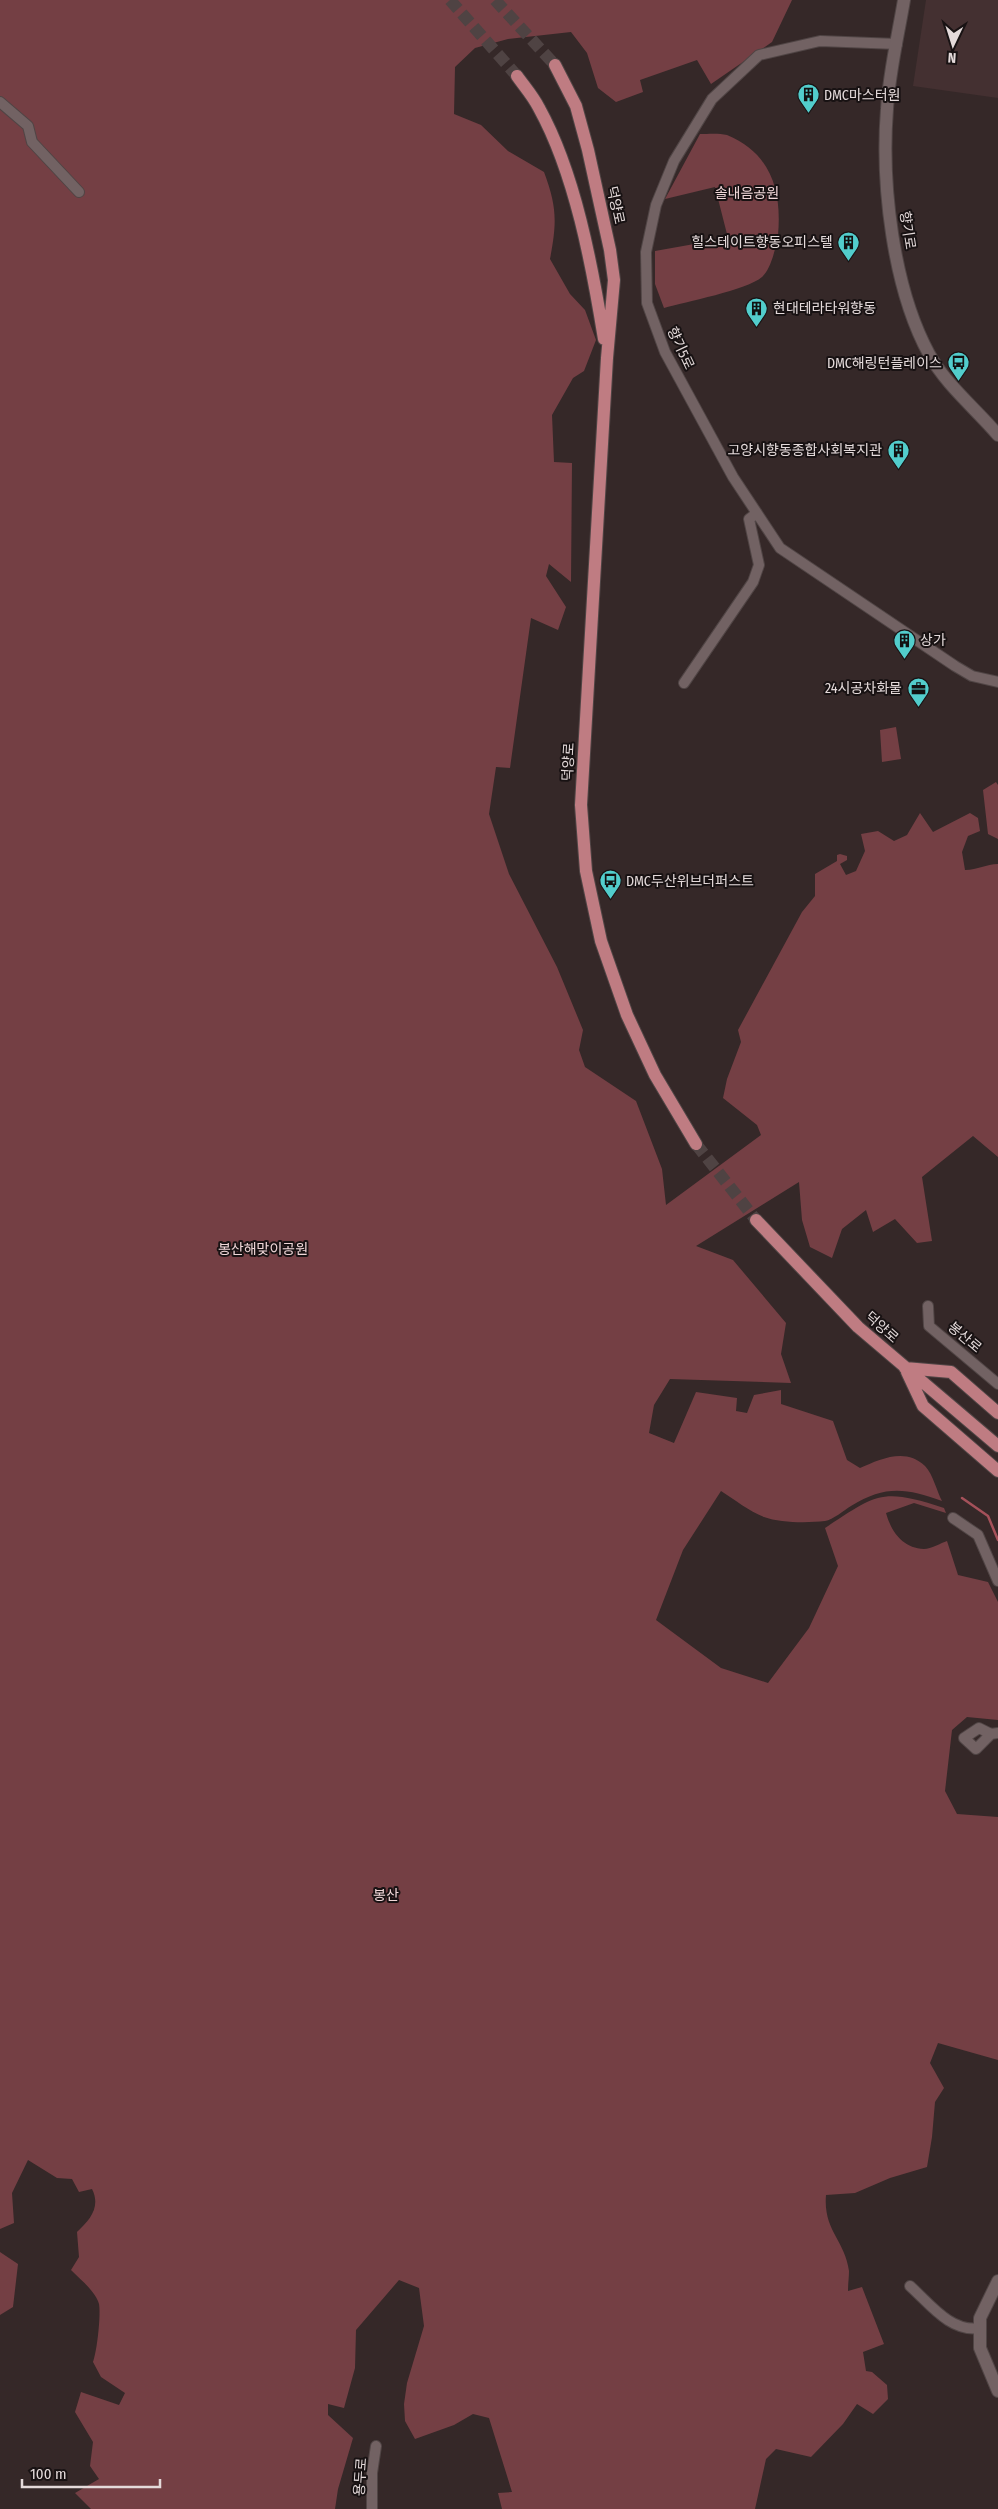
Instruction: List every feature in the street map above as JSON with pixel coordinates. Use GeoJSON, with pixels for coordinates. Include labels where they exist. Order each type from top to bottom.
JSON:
{"type":"FeatureCollection","features":[{"type":"Feature","properties":{"kind":"main road","name":"향기로"},"geometry":{"type":"LineString","coordinates":[[904,0],[886,108],[886,171],[891,224],[909,306],[930,355],[949,382],[998,435]]}},
{"type":"Feature","properties":{"kind":"main road","name":"덕양로"},"geometry":{"type":"LineString","coordinates":[[555,65],[576,106],[588,150],[610,250],[614,280],[607,358],[581,805],[586,871],[601,941],[627,1016],[655,1075],[696,1144]]}},
{"type":"Feature","properties":{"kind":"main road","name":"덕양로"},"geometry":{"type":"LineString","coordinates":[[517,76],[539,108],[576,203],[597,295],[607,358]]}},
{"type":"Feature","properties":{"kind":"main road","name":"덕양로"},"geometry":{"type":"LineString","coordinates":[[756,1220],[858,1327],[998,1446]]}},
{"type":"Feature","properties":{"kind":"main road"},"geometry":{"type":"LineString","coordinates":[[905,1368],[951,1372],[998,1413]]}},
{"type":"Feature","properties":{"kind":"main road"},"geometry":{"type":"LineString","coordinates":[[905,1368],[924,1406],[998,1471]]}},
{"type":"Feature","properties":{"kind":"main road"},"geometry":{"type":"LineString","coordinates":[[998,2281],[980,2318],[980,2348],[998,2391]]}},
{"type":"Feature","properties":{"kind":"street","name":"향기5로"},"geometry":{"type":"LineString","coordinates":[[897,44],[820,41],[759,56],[712,99],[674,160],[656,204],[646,252],[647,303],[665,352],[744,495],[753,516],[780,548],[955,666],[972,676],[997,680]]}},
{"type":"Feature","properties":{"kind":"street"},"geometry":{"type":"LineString","coordinates":[[0,102],[28,126],[32,142],[80,192]]}},
{"type":"Feature","properties":{"kind":"street"},"geometry":{"type":"LineString","coordinates":[[684,684],[753,582],[759,565],[753,516]]}},
{"type":"Feature","properties":{"kind":"street","name":"봉산로"},"geometry":{"type":"LineString","coordinates":[[928,1306],[929,1326],[998,1384]]}},
{"type":"Feature","properties":{"kind":"street"},"geometry":{"type":"LineString","coordinates":[[953,1518],[978,1535],[998,1581]]}},
{"type":"Feature","properties":{"kind":"street"},"geometry":{"type":"LineString","coordinates":[[910,2286],[950,2322],[972,2330],[980,2328]]}},
{"type":"Feature","properties":{"kind":"street","name":"용두로"},"geometry":{"type":"LineString","coordinates":[[372,2509],[372,2473],[376,2446]]}},
{"type":"Feature","properties":{"kind":"shaded area"},"geometry":{"type":"Polygon","coordinates":[[[926,0],[998,0],[998,98],[913,86],[926,0]]]}},
{"type":"Feature","properties":{"kind":"green space","name":"봉산"},"geometry":{"type":"Polygon","coordinates":[[[0,0],[792,0],[772,42],[711,84],[697,60],[640,80],[643,92],[616,102],[598,88],[587,53],[571,32],[508,39],[475,48],[455,67],[454,114],[481,125],[508,151],[544,172],[551,195],[555,224],[550,259],[570,294],[585,310],[596,340],[584,371],[573,378],[552,415],[554,462],[572,463],[571,582],[549,564],[546,576],[566,607],[558,630],[531,618],[510,768],[496,767],[489,814],[509,874],[557,967],[583,1030],[579,1050],[585,1067],[636,1101],[662,1169],[666,1205],[761,1135],[757,1125],[723,1098],[727,1079],[741,1042],[738,1030],[802,912],[815,896],[815,874],[837,861],[837,855],[840,854],[847,856],[847,860],[840,864],[846,875],[856,871],[865,851],[861,834],[878,831],[894,841],[907,835],[920,813],[933,832],[970,813],[978,818],[980,831],[968,836],[962,852],[965,870],[998,864],[998,1157],[973,1136],[922,1177],[932,1241],[917,1243],[895,1219],[873,1232],[866,1210],[842,1229],[832,1258],[810,1247],[802,1220],[799,1182],[696,1246],[733,1260],[786,1323],[781,1354],[791,1383],[670,1379],[654,1405],[649,1433],[674,1443],[696,1392],[737,1398],[736,1411],[747,1413],[754,1395],[781,1390],[781,1404],[833,1421],[847,1460],[860,1468],[893,1456],[910,1457],[918,1460],[930,1474],[942,1501],[906,1491],[885,1492],[863,1499],[835,1517],[825,1521],[794,1522],[764,1517],[747,1509],[721,1491],[683,1550],[656,1620],[721,1668],[768,1683],[809,1628],[838,1566],[825,1528],[857,1507],[881,1497],[907,1498],[944,1508],[946,1513],[914,1503],[886,1513],[894,1532],[909,1545],[927,1549],[947,1541],[958,1575],[988,1582],[998,1602],[998,1720],[967,1717],[952,1730],[945,1791],[957,1814],[998,1817],[998,2060],[938,2043],[930,2063],[944,2088],[935,2102],[927,2167],[890,2178],[855,2193],[826,2195],[828,2218],[847,2260],[849,2271],[848,2291],[862,2287],[884,2344],[863,2352],[866,2371],[872,2372],[887,2385],[888,2399],[873,2414],[857,2404],[843,2424],[811,2457],[776,2449],[766,2459],[755,2509],[502,2509],[498,2493],[512,2492],[489,2418],[473,2414],[454,2425],[415,2439],[405,2421],[404,2404],[407,2383],[424,2326],[419,2288],[399,2280],[356,2330],[355,2368],[344,2408],[328,2404],[328,2415],[353,2438],[338,2489],[335,2509],[91,2509],[75,2493],[99,2479],[90,2466],[93,2442],[75,2412],[81,2392],[119,2405],[125,2393],[101,2377],[93,2362],[98,2333],[99,2304],[91,2290],[71,2270],[79,2257],[77,2232],[90,2218],[95,2207],[92,2189],[79,2192],[72,2179],[57,2178],[28,2160],[12,2193],[14,2223],[0,2229],[0,0]]]}},
{"type":"Feature","properties":{"kind":"green space","name":"솔내음공원"},"geometry":{"type":"Polygon","coordinates":[[[700,134],[727,135],[754,152],[764,163],[775,189],[778,203],[777,240],[768,269],[762,277],[754,282],[730,291],[664,308],[655,284],[655,251],[728,238],[715,187],[665,199],[700,134]]]}},
{"type":"Feature","properties":{"kind":"green space"},"geometry":{"type":"Polygon","coordinates":[[[896,727],[901,759],[882,762],[880,730],[896,727]]]}},
{"type":"Feature","properties":{"kind":"green space"},"geometry":{"type":"Polygon","coordinates":[[[996,782],[998,785],[998,839],[988,834],[983,790],[996,782]]]}},
{"type":"Feature","properties":{"kind":"green space"},"geometry":{"type":"Polygon","coordinates":[[[0,2252],[18,2264],[13,2307],[0,2315],[0,2252]]]}},
{"type":"Feature","properties":{"kind":"waterway"},"geometry":{"type":"LineString","coordinates":[[962,1498],[988,1516],[998,1540]]}},
{"type":"Feature","properties":{"kind":"tunnel"},"geometry":{"type":"LineString","coordinates":[[450,0],[517,76]]}},
{"type":"Feature","properties":{"kind":"tunnel"},"geometry":{"type":"LineString","coordinates":[[495,0],[555,65]]}},
{"type":"Feature","properties":{"kind":"tunnel"},"geometry":{"type":"LineString","coordinates":[[696,1144],[756,1220]]}},
{"type":"Feature","properties":{"kind":"place","name":"DMC마스터원"},"geometry":{"type":"Point","coordinates":[808,114]}},
{"type":"Feature","properties":{"kind":"place","name":"힐스테이트향동오피스텔"},"geometry":{"type":"Point","coordinates":[849,261]}},
{"type":"Feature","properties":{"kind":"place","name":"현대테라타워향동"},"geometry":{"type":"Point","coordinates":[757,327]}},
{"type":"Feature","properties":{"kind":"place","name":"DMC해링턴플레이스"},"geometry":{"type":"Point","coordinates":[958,382]}},
{"type":"Feature","properties":{"kind":"place","name":"고양시향동종합사회복지관"},"geometry":{"type":"Point","coordinates":[898,469]}},
{"type":"Feature","properties":{"kind":"place","name":"상가"},"geometry":{"type":"Point","coordinates":[904,659]}},
{"type":"Feature","properties":{"kind":"place","name":"24시공차화물"},"geometry":{"type":"Point","coordinates":[918,707]}},
{"type":"Feature","properties":{"kind":"place","name":"DMC두산위브더퍼스트"},"geometry":{"type":"Point","coordinates":[610,900]}},
{"type":"Feature","properties":{"kind":"park label","name":"봉산해맞이공원"},"geometry":{"type":"Point","coordinates":[263,1249]}}]}
